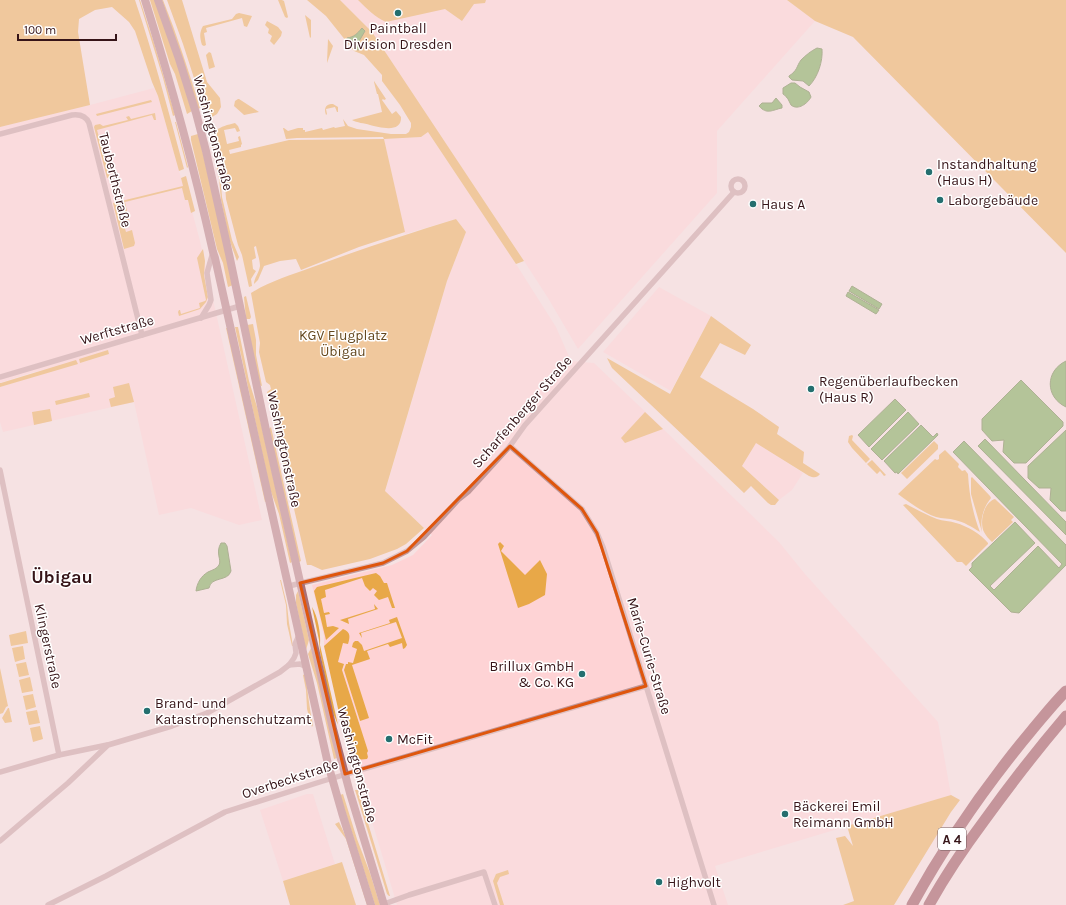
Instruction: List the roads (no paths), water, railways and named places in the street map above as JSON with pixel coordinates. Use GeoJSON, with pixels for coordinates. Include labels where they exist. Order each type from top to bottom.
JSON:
{"type":"FeatureCollection","features":[{"type":"Feature","properties":{"kind":"highway","name":"A 4"},"geometry":{"type":"LineString","coordinates":[[912,905],[945,850],[996,776],[1066,691]]}},
{"type":"Feature","properties":{"kind":"highway","name":"A 4"},"geometry":{"type":"LineString","coordinates":[[929,905],[945,877],[1009,786],[1066,716]]}},
{"type":"Feature","properties":{"kind":"main road","name":"Washingtonstraße"},"geometry":{"type":"LineString","coordinates":[[145,0],[179,113],[213,252],[216,258],[332,778],[371,905]]}},
{"type":"Feature","properties":{"kind":"main road","name":"Washingtonstraße"},"geometry":{"type":"LineString","coordinates":[[158,0],[179,59],[206,151],[333,729],[384,905]]}},
{"type":"Feature","properties":{"kind":"street","name":"Tauberthstraße"},"geometry":{"type":"LineString","coordinates":[[0,134],[72,116],[78,115],[87,119],[142,336]]}},
{"type":"Feature","properties":{"kind":"street","name":"Scharfenberger Straße"},"geometry":{"type":"LineString","coordinates":[[289,586],[383,564],[407,551],[424,537],[510,446],[525,426],[734,192]]}},
{"type":"Feature","properties":{"kind":"street","name":"Washingtonstraße"},"geometry":{"type":"LineString","coordinates":[[201,318],[211,300],[207,273],[213,252]]}},
{"type":"Feature","properties":{"kind":"street","name":"Werftstraße"},"geometry":{"type":"LineString","coordinates":[[0,377],[240,306]]}},
{"type":"Feature","properties":{"kind":"street","name":"Marie-Curie-Straße"},"geometry":{"type":"LineString","coordinates":[[510,446],[582,509],[597,533],[603,547],[714,905]]}},
{"type":"Feature","properties":{"kind":"street","name":"Klingerstraße"},"geometry":{"type":"LineString","coordinates":[[0,470],[59,756]]}},
{"type":"Feature","properties":{"kind":"street"},"geometry":{"type":"LineString","coordinates":[[0,772],[59,756],[108,745],[172,726],[207,713],[270,678],[289,665],[296,653],[295,644],[300,635]]}},
{"type":"Feature","properties":{"kind":"street"},"geometry":{"type":"LineString","coordinates":[[289,665],[300,664],[307,667]]}},
{"type":"Feature","properties":{"kind":"street","name":"Overbeckstraße"},"geometry":{"type":"LineString","coordinates":[[48,905],[106,876],[225,812],[345,774],[646,686]]}},
{"type":"Feature","properties":{"kind":"street"},"geometry":{"type":"LineString","coordinates":[[0,841],[108,745]]}},
{"type":"Feature","properties":{"kind":"street"},"geometry":{"type":"LineString","coordinates":[[384,905],[409,895],[484,872],[495,905]]}},
{"type":"Feature","properties":{"kind":"place","name":"Paintball Division Dresden"},"geometry":{"type":"Point","coordinates":[398,13]}},
{"type":"Feature","properties":{"kind":"place","name":"Instandhaltung (Haus H)"},"geometry":{"type":"Point","coordinates":[929,172]}},
{"type":"Feature","properties":{"kind":"place","name":"Laborgebäude"},"geometry":{"type":"Point","coordinates":[940,200]}},
{"type":"Feature","properties":{"kind":"place","name":"Haus A"},"geometry":{"type":"Point","coordinates":[753,204]}},
{"type":"Feature","properties":{"kind":"place","name":"Regenüberlaufbecken (Haus R)"},"geometry":{"type":"Point","coordinates":[811,389]}},
{"type":"Feature","properties":{"kind":"place","name":"Brillux GmbH & Co. KG"},"geometry":{"type":"Point","coordinates":[582,674]}},
{"type":"Feature","properties":{"kind":"place","name":"Brand- und Katastrophenschutzamt"},"geometry":{"type":"Point","coordinates":[147,711]}},
{"type":"Feature","properties":{"kind":"place","name":"McFit"},"geometry":{"type":"Point","coordinates":[389,739]}},
{"type":"Feature","properties":{"kind":"place","name":"Bäckerei Emil Reimann GmbH"},"geometry":{"type":"Point","coordinates":[785,814]}},
{"type":"Feature","properties":{"kind":"place","name":"Highvolt"},"geometry":{"type":"Point","coordinates":[659,882]}},
{"type":"Feature","properties":{"kind":"district","name":"Übigau"},"geometry":{"type":"Point","coordinates":[62,577]}},
{"type":"Feature","properties":{"kind":"park label","name":"KGV Flugplatz Übigau"},"geometry":{"type":"Point","coordinates":[343,344]}}]}
